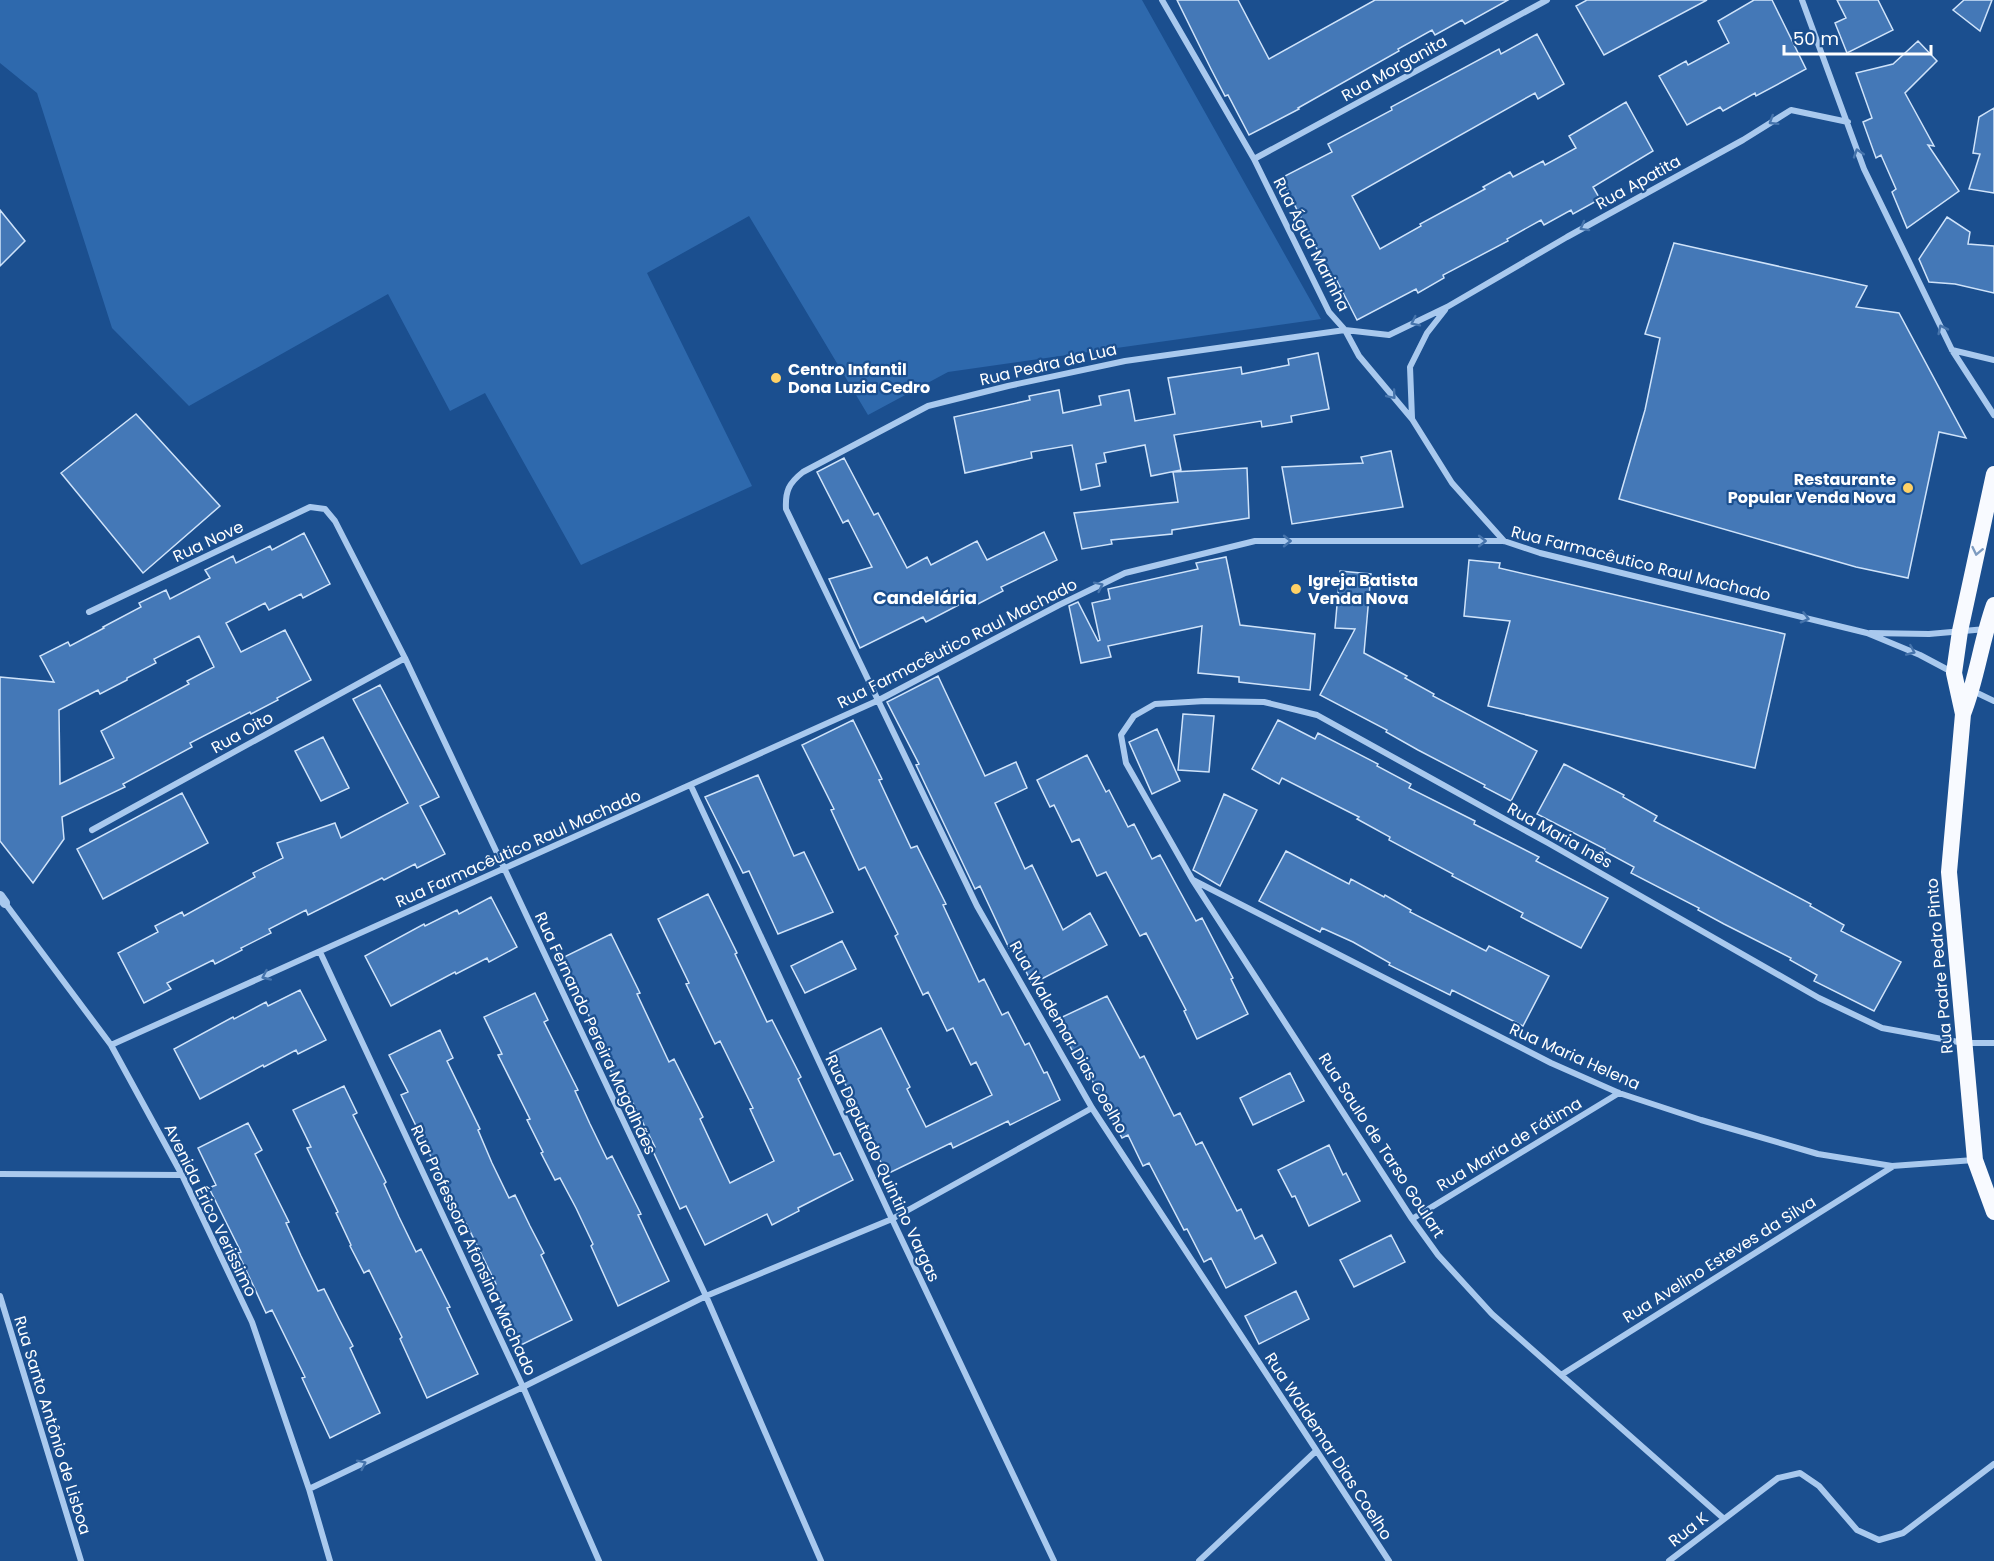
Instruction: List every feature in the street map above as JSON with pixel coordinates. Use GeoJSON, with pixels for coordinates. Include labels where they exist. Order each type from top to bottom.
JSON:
{"type":"FeatureCollection","features":[{"type":"Feature","properties":{"kind":"highway","name":"Rua Padre Pedro Pinto"},"geometry":{"type":"LineString","coordinates":[[1963,714],[1954,673],[1960,631],[1994,474]]}},
{"type":"Feature","properties":{"kind":"highway","name":"Rua Padre Pedro Pinto"},"geometry":{"type":"LineString","coordinates":[[1994,605],[1986,629],[1972,691],[1963,714],[1949,872],[1975,1160],[1994,1212]]}},
{"type":"Feature","properties":{"kind":"street","name":"Rua Água Marinha"},"geometry":{"type":"LineString","coordinates":[[1162,0],[1254,159],[1329,312],[1345,330],[1359,356],[1412,419],[1452,483],[1504,542]]}},
{"type":"Feature","properties":{"kind":"street","name":"Rua Morganita"},"geometry":{"type":"LineString","coordinates":[[1254,159],[1547,0]]}},
{"type":"Feature","properties":{"kind":"street"},"geometry":{"type":"LineString","coordinates":[[1802,0],[1864,169],[1952,350],[1994,415]]}},
{"type":"Feature","properties":{"kind":"street","name":"Rua Apatita"},"geometry":{"type":"LineString","coordinates":[[1345,330],[1389,335],[1447,307],[1567,237],[1743,140],[1791,110],[1848,122]]}},
{"type":"Feature","properties":{"kind":"street","name":"Rua Apatita"},"geometry":{"type":"LineString","coordinates":[[1412,419],[1410,367],[1427,333],[1447,307]]}},
{"type":"Feature","properties":{"kind":"street","name":"Rua Pedra da Lua"},"geometry":{"type":"LineString","coordinates":[[785,495],[792,481],[803,472],[928,405],[1125,361],[1345,330]]}},
{"type":"Feature","properties":{"kind":"street"},"geometry":{"type":"LineString","coordinates":[[1952,350],[1994,360]]}},
{"type":"Feature","properties":{"kind":"street","name":"Rua Waldemar Dias Coelho"},"geometry":{"type":"LineString","coordinates":[[785,495],[786,509],[977,906],[1092,1108],[1389,1561]]}},
{"type":"Feature","properties":{"kind":"street","name":"Rua Nove"},"geometry":{"type":"LineString","coordinates":[[89,612],[310,507],[325,509],[336,521]]}},
{"type":"Feature","properties":{"kind":"street","name":"Rua Fernando Pereira Magalhães"},"geometry":{"type":"LineString","coordinates":[[336,521],[405,658],[706,1296],[821,1561]]}},
{"type":"Feature","properties":{"kind":"street","name":"Rua Farmacêutico Raul Machado"},"geometry":{"type":"LineString","coordinates":[[111,1045],[879,700],[1125,573],[1255,541],[1504,542],[1540,553],[1866,633],[1920,655],[1954,673],[1972,691]]}},
{"type":"Feature","properties":{"kind":"street","name":"Rua Farmacêutico Raul Machado"},"geometry":{"type":"LineString","coordinates":[[1866,633],[1929,634],[1986,629]]}},
{"type":"Feature","properties":{"kind":"street","name":"Rua Oito"},"geometry":{"type":"LineString","coordinates":[[92,830],[405,658]]}},
{"type":"Feature","properties":{"kind":"street"},"geometry":{"type":"LineString","coordinates":[[1972,691],[1994,701]]}},
{"type":"Feature","properties":{"kind":"street","name":"Rua Maria Inês"},"geometry":{"type":"LineString","coordinates":[[1134,716],[1155,704],[1205,701],[1264,702],[1317,715],[1559,849],[1819,998],[1882,1028],[1964,1043],[1994,1043]]}},
{"type":"Feature","properties":{"kind":"street","name":"Rua Saulo de Tarso Goulart"},"geometry":{"type":"LineString","coordinates":[[1134,716],[1122,735],[1126,763],[1192,879],[1438,1255],[1492,1314],[1723,1518]]}},
{"type":"Feature","properties":{"kind":"street","name":"Rua Deputado Quintino Vargas"},"geometry":{"type":"LineString","coordinates":[[691,786],[1054,1561]]}},
{"type":"Feature","properties":{"kind":"street","name":"Rua Maria Helena"},"geometry":{"type":"LineString","coordinates":[[1192,879],[1551,1063],[1619,1093],[1818,1154],[1892,1166],[1975,1160]]}},
{"type":"Feature","properties":{"kind":"street","name":"Avenida Érico Verissimo"},"geometry":{"type":"LineString","coordinates":[[2,899],[111,1045],[182,1175],[252,1322],[309,1489],[330,1561]]}},
{"type":"Feature","properties":{"kind":"street","name":"Rua Professora Afonsina Machado"},"geometry":{"type":"LineString","coordinates":[[320,952],[523,1387],[599,1561]]}},
{"type":"Feature","properties":{"kind":"street","name":"Rua Maria de Fátima"},"geometry":{"type":"LineString","coordinates":[[1412,1218],[1619,1093]]}},
{"type":"Feature","properties":{"kind":"street"},"geometry":{"type":"LineString","coordinates":[[309,1489],[523,1387],[706,1296],[892,1219],[1092,1108]]}},
{"type":"Feature","properties":{"kind":"street","name":"Rua Avelino Esteves da Silva"},"geometry":{"type":"LineString","coordinates":[[1561,1375],[1892,1166]]}},
{"type":"Feature","properties":{"kind":"street"},"geometry":{"type":"LineString","coordinates":[[0,1173],[182,1175]]}},
{"type":"Feature","properties":{"kind":"street","name":"Rua Santo Antônio de Lisboa"},"geometry":{"type":"LineString","coordinates":[[0,1296],[81,1561]]}},
{"type":"Feature","properties":{"kind":"street"},"geometry":{"type":"LineString","coordinates":[[1199,1561],[1316,1451]]}},
{"type":"Feature","properties":{"kind":"street","name":"Rua K"},"geometry":{"type":"LineString","coordinates":[[1669,1561],[1778,1478],[1800,1473],[1819,1486],[1857,1530],[1879,1540],[1903,1533],[1994,1464]]}},
{"type":"Feature","properties":{"kind":"shaded area"},"geometry":{"type":"Polygon","coordinates":[[[0,0],[1142,0],[1321,319],[948,372],[868,415],[749,216],[647,273],[752,486],[581,565],[485,393],[450,411],[388,294],[189,406],[112,328],[37,93],[0,63],[0,0]]]}},
{"type":"Feature","properties":{"kind":"building"},"geometry":{"type":"Polygon","coordinates":[[[1177,0],[1238,0],[1269,59],[1375,0],[1508,0],[1465,24],[1462,20],[1435,35],[1432,30],[1299,109],[1249,135],[1228,95],[1225,96],[1177,0]]]}},
{"type":"Feature","properties":{"kind":"building"},"geometry":{"type":"Polygon","coordinates":[[[1587,0],[1707,0],[1604,55],[1576,6],[1587,0]]]}},
{"type":"Feature","properties":{"kind":"building"},"geometry":{"type":"Polygon","coordinates":[[[1754,0],[1772,0],[1806,69],[1756,96],[1755,93],[1723,111],[1720,107],[1687,125],[1659,76],[1686,61],[1688,65],[1729,43],[1718,21],[1754,0]]]}},
{"type":"Feature","properties":{"kind":"building"},"geometry":{"type":"Polygon","coordinates":[[[1837,0],[1878,0],[1893,30],[1847,53],[1835,23],[1846,18],[1837,0]]]}},
{"type":"Feature","properties":{"kind":"building"},"geometry":{"type":"Polygon","coordinates":[[[1964,0],[1992,0],[1980,31],[1953,10],[1964,0]]]}},
{"type":"Feature","properties":{"kind":"building"},"geometry":{"type":"Polygon","coordinates":[[[1537,34],[1564,84],[1538,99],[1535,93],[1352,196],[1380,249],[1421,226],[1420,224],[1485,189],[1483,187],[1510,172],[1513,177],[1543,161],[1545,165],[1576,148],[1569,136],[1626,102],[1653,151],[1593,187],[1600,199],[1573,214],[1571,210],[1544,225],[1541,220],[1507,239],[1508,241],[1443,275],[1444,278],[1418,293],[1416,289],[1357,320],[1336,279],[1333,281],[1281,178],[1332,152],[1328,144],[1392,110],[1391,107],[1499,49],[1501,54],[1537,34]]]}},
{"type":"Feature","properties":{"kind":"building"},"geometry":{"type":"Polygon","coordinates":[[[1918,41],[1937,61],[1905,93],[1934,146],[1928,145],[1959,191],[1907,228],[1892,192],[1896,189],[1881,155],[1876,158],[1863,122],[1872,118],[1856,73],[1893,64],[1918,41]]]}},
{"type":"Feature","properties":{"kind":"building"},"geometry":{"type":"Polygon","coordinates":[[[1994,108],[1994,193],[1969,189],[1980,154],[1973,153],[1979,117],[1994,108]]]}},
{"type":"Feature","properties":{"kind":"building"},"geometry":{"type":"Polygon","coordinates":[[[0,210],[25,241],[0,266],[0,210]]]}},
{"type":"Feature","properties":{"kind":"building"},"geometry":{"type":"Polygon","coordinates":[[[1947,217],[1970,232],[1968,244],[1994,246],[1994,293],[1955,284],[1929,282],[1919,259],[1947,217]]]}},
{"type":"Feature","properties":{"kind":"building"},"geometry":{"type":"Polygon","coordinates":[[[1674,243],[1867,286],[1856,307],[1899,313],[1966,438],[1939,432],[1908,578],[1856,567],[1619,499],[1645,410],[1660,338],[1645,334],[1674,243]]]}},
{"type":"Feature","properties":{"kind":"building"},"geometry":{"type":"Polygon","coordinates":[[[1318,353],[1329,409],[1291,416],[1292,422],[1262,427],[1261,421],[1174,435],[1181,470],[1151,476],[1145,445],[1104,453],[1106,462],[1096,464],[1100,486],[1081,490],[1072,445],[1031,452],[1032,458],[965,473],[954,417],[1030,400],[1029,396],[1059,390],[1063,413],[1101,405],[1099,396],[1129,390],[1135,421],[1175,414],[1168,378],[1241,367],[1242,374],[1289,365],[1288,359],[1318,353]]]}},
{"type":"Feature","properties":{"kind":"building"},"geometry":{"type":"Polygon","coordinates":[[[136,414],[220,506],[143,573],[61,473],[136,414]]]}},
{"type":"Feature","properties":{"kind":"building"},"geometry":{"type":"Polygon","coordinates":[[[1391,451],[1403,507],[1292,524],[1282,467],[1363,463],[1361,457],[1391,451]]]}},
{"type":"Feature","properties":{"kind":"building"},"geometry":{"type":"Polygon","coordinates":[[[844,458],[874,515],[878,513],[907,568],[927,557],[931,565],[977,541],[987,560],[1044,532],[1057,560],[1001,587],[1003,591],[976,605],[972,598],[926,622],[923,617],[860,648],[829,579],[872,567],[848,520],[843,523],[817,472],[844,458]]]}},
{"type":"Feature","properties":{"kind":"building"},"geometry":{"type":"Polygon","coordinates":[[[1247,468],[1249,518],[1172,530],[1172,534],[1111,540],[1112,544],[1082,549],[1074,513],[1178,502],[1173,472],[1247,468]]]}},
{"type":"Feature","properties":{"kind":"building"},"geometry":{"type":"Polygon","coordinates":[[[304,533],[330,584],[303,598],[301,594],[269,610],[265,603],[226,623],[241,652],[285,630],[311,680],[277,698],[278,700],[190,743],[192,747],[123,784],[125,787],[62,817],[64,839],[33,883],[0,841],[0,677],[54,682],[40,656],[68,642],[70,646],[141,607],[139,603],[166,590],[170,599],[210,578],[205,570],[233,556],[236,563],[270,546],[272,550],[304,533]],[[199,636],[154,659],[156,663],[127,680],[100,694],[98,690],[59,710],[60,784],[114,758],[101,731],[189,684],[187,681],[214,667],[199,636]]]}},
{"type":"Feature","properties":{"kind":"building"},"geometry":{"type":"Polygon","coordinates":[[[1226,557],[1240,625],[1315,634],[1310,690],[1239,682],[1239,677],[1198,673],[1202,626],[1108,646],[1111,657],[1081,663],[1069,606],[1078,602],[1098,641],[1100,640],[1092,603],[1110,599],[1108,589],[1198,569],[1196,563],[1226,557]]]}},
{"type":"Feature","properties":{"kind":"building"},"geometry":{"type":"Polygon","coordinates":[[[1469,560],[1500,563],[1499,568],[1785,634],[1755,768],[1488,706],[1510,621],[1464,616],[1469,560]]]}},
{"type":"Feature","properties":{"kind":"building"},"geometry":{"type":"Polygon","coordinates":[[[1340,571],[1371,574],[1364,653],[1407,676],[1405,678],[1434,694],[1433,696],[1537,751],[1511,801],[1386,732],[1387,730],[1320,695],[1355,629],[1335,628],[1340,571]]]}},
{"type":"Feature","properties":{"kind":"building"},"geometry":{"type":"Polygon","coordinates":[[[938,676],[985,776],[1016,762],[1027,788],[995,803],[1025,869],[1032,865],[1063,930],[1090,913],[1107,945],[1032,984],[1014,946],[1009,948],[980,886],[975,889],[916,765],[919,764],[887,702],[938,676]]]}},
{"type":"Feature","properties":{"kind":"building"},"geometry":{"type":"Polygon","coordinates":[[[380,685],[439,797],[420,806],[445,854],[417,868],[415,864],[384,880],[382,878],[308,915],[306,910],[269,929],[271,933],[241,948],[242,950],[215,964],[213,960],[167,983],[171,989],[144,1003],[118,953],[158,932],[155,926],[182,912],[184,916],[255,877],[253,873],[283,858],[277,843],[335,823],[341,838],[408,803],[353,699],[380,685]]]}},
{"type":"Feature","properties":{"kind":"building"},"geometry":{"type":"Polygon","coordinates":[[[1183,714],[1214,716],[1209,772],[1178,770],[1183,714]]]}},
{"type":"Feature","properties":{"kind":"building"},"geometry":{"type":"Polygon","coordinates":[[[853,720],[882,779],[879,780],[911,848],[917,846],[946,904],[943,905],[979,982],[984,979],[1002,1015],[1008,1012],[1025,1045],[1029,1043],[1044,1073],[1047,1072],[1060,1100],[1010,1125],[1008,1121],[953,1148],[951,1143],[887,1174],[859,1119],[862,1118],[830,1053],[881,1028],[910,1087],[907,1089],[926,1127],[992,1095],[976,1062],[971,1065],[953,1028],[947,1031],[928,992],[923,995],[895,936],[898,934],[865,867],[859,870],[831,810],[834,809],[802,745],[853,720]]]}},
{"type":"Feature","properties":{"kind":"building"},"geometry":{"type":"Polygon","coordinates":[[[1278,720],[1315,739],[1318,733],[1378,764],[1377,766],[1411,784],[1409,788],[1475,821],[1474,824],[1539,857],[1536,861],[1608,898],[1581,948],[1521,917],[1523,913],[1389,840],[1390,837],[1357,819],[1359,817],[1282,778],[1279,784],[1252,769],[1278,720]]]}},
{"type":"Feature","properties":{"kind":"building"},"geometry":{"type":"Polygon","coordinates":[[[1157,729],[1180,781],[1152,794],[1129,742],[1157,729]]]}},
{"type":"Feature","properties":{"kind":"building"},"geometry":{"type":"Polygon","coordinates":[[[323,737],[349,788],[321,801],[295,751],[323,737]]]}},
{"type":"Feature","properties":{"kind":"building"},"geometry":{"type":"Polygon","coordinates":[[[1087,755],[1128,827],[1134,824],[1152,859],[1160,855],[1196,921],[1202,918],[1233,978],[1231,979],[1248,1014],[1197,1039],[1184,1011],[1186,1010],[1146,933],[1140,936],[1106,872],[1097,876],[1079,839],[1072,842],[1054,805],[1050,807],[1037,780],[1087,755]]]}},
{"type":"Feature","properties":{"kind":"building"},"geometry":{"type":"Polygon","coordinates":[[[1564,764],[1624,795],[1623,797],[1657,816],[1654,821],[1811,904],[1810,906],[1844,925],[1841,931],[1901,962],[1874,1011],[1814,981],[1817,975],[1790,960],[1791,958],[1631,873],[1634,867],[1604,851],[1605,849],[1537,814],[1564,764]]]}},
{"type":"Feature","properties":{"kind":"building"},"geometry":{"type":"Polygon","coordinates":[[[758,775],[794,856],[804,852],[833,912],[778,934],[749,871],[743,873],[705,797],[758,775]]]}},
{"type":"Feature","properties":{"kind":"building"},"geometry":{"type":"Polygon","coordinates":[[[182,793],[208,843],[103,899],[77,849],[182,793]]]}},
{"type":"Feature","properties":{"kind":"building"},"geometry":{"type":"Polygon","coordinates":[[[1224,794],[1257,810],[1220,886],[1193,870],[1224,794]]]}},
{"type":"Feature","properties":{"kind":"building"},"geometry":{"type":"Polygon","coordinates":[[[1286,851],[1349,884],[1351,879],[1384,897],[1385,895],[1411,910],[1410,912],[1486,951],[1489,946],[1549,976],[1523,1026],[1452,990],[1450,995],[1389,965],[1390,963],[1353,942],[1322,928],[1320,932],[1259,901],[1286,851]]]}},
{"type":"Feature","properties":{"kind":"building"},"geometry":{"type":"Polygon","coordinates":[[[708,894],[767,1022],[772,1020],[801,1077],[798,1079],[834,1155],[840,1153],[853,1180],[798,1208],[799,1211],[772,1225],[767,1214],[705,1245],[686,1206],[680,1209],[652,1149],[655,1147],[622,1081],[617,1084],[589,1024],[592,1022],[560,959],[611,934],[640,993],[637,994],[669,1062],[674,1059],[703,1117],[700,1119],[730,1183],[774,1161],[750,1109],[753,1108],[720,1041],[715,1044],[658,919],[708,894]]]}},
{"type":"Feature","properties":{"kind":"building"},"geometry":{"type":"Polygon","coordinates":[[[491,897],[517,947],[489,962],[487,958],[456,974],[455,972],[391,1006],[365,956],[424,924],[425,926],[457,910],[459,914],[491,897]]]}},
{"type":"Feature","properties":{"kind":"building"},"geometry":{"type":"Polygon","coordinates":[[[842,941],[856,969],[805,993],[791,966],[842,941]]]}},
{"type":"Feature","properties":{"kind":"building"},"geometry":{"type":"Polygon","coordinates":[[[300,990],[326,1040],[298,1054],[296,1050],[264,1067],[263,1065],[200,1099],[174,1049],[233,1017],[234,1019],[266,1002],[268,1006],[300,990]]]}},
{"type":"Feature","properties":{"kind":"building"},"geometry":{"type":"Polygon","coordinates":[[[535,993],[548,1020],[544,1022],[578,1090],[575,1091],[590,1124],[607,1159],[612,1156],[641,1214],[638,1215],[669,1281],[618,1306],[576,1208],[560,1178],[555,1180],[541,1153],[543,1152],[527,1120],[530,1119],[498,1055],[502,1054],[484,1017],[535,993]]]}},
{"type":"Feature","properties":{"kind":"building"},"geometry":{"type":"Polygon","coordinates":[[[1107,996],[1140,1058],[1144,1056],[1174,1116],[1180,1113],[1196,1145],[1202,1142],[1237,1211],[1241,1209],[1255,1239],[1262,1235],[1276,1263],[1226,1288],[1211,1258],[1204,1262],[1187,1229],[1184,1230],[1149,1163],[1143,1166],[1128,1135],[1122,1138],[1091,1078],[1088,1080],[1056,1020],[1107,996]]]}},
{"type":"Feature","properties":{"kind":"building"},"geometry":{"type":"Polygon","coordinates":[[[440,1030],[453,1058],[447,1061],[480,1129],[478,1130],[492,1163],[509,1198],[515,1195],[544,1253],[541,1255],[572,1320],[521,1345],[493,1286],[496,1284],[463,1217],[457,1220],[444,1192],[430,1160],[432,1159],[401,1095],[408,1092],[389,1055],[440,1030]]]}},
{"type":"Feature","properties":{"kind":"building"},"geometry":{"type":"Polygon","coordinates":[[[1290,1073],[1304,1101],[1253,1125],[1240,1098],[1290,1073]]]}},
{"type":"Feature","properties":{"kind":"building"},"geometry":{"type":"Polygon","coordinates":[[[344,1086],[357,1113],[353,1115],[386,1182],[384,1184],[399,1217],[416,1252],[421,1249],[450,1307],[447,1308],[478,1374],[427,1398],[400,1339],[402,1337],[369,1270],[364,1273],[350,1246],[336,1213],[338,1212],[307,1148],[311,1147],[293,1110],[344,1086]]]}},
{"type":"Feature","properties":{"kind":"building"},"geometry":{"type":"Polygon","coordinates":[[[248,1123],[262,1150],[255,1154],[289,1222],[286,1223],[301,1256],[318,1291],[324,1289],[353,1346],[350,1348],[380,1413],[330,1438],[302,1378],[305,1377],[272,1310],[266,1313],[238,1253],[241,1252],[209,1188],[216,1185],[198,1148],[248,1123]]]}},
{"type":"Feature","properties":{"kind":"building"},"geometry":{"type":"Polygon","coordinates":[[[1329,1145],[1343,1175],[1346,1173],[1360,1201],[1309,1226],[1295,1196],[1292,1197],[1278,1170],[1329,1145]]]}},
{"type":"Feature","properties":{"kind":"building"},"geometry":{"type":"Polygon","coordinates":[[[1391,1235],[1405,1262],[1354,1287],[1340,1260],[1391,1235]]]}},
{"type":"Feature","properties":{"kind":"building"},"geometry":{"type":"Polygon","coordinates":[[[1296,1291],[1309,1319],[1259,1344],[1245,1316],[1296,1291]]]}},
{"type":"Feature","properties":{"kind":"place","name":"Centro Infantil Dona Luzia Cedro"},"geometry":{"type":"Point","coordinates":[776,378]}},
{"type":"Feature","properties":{"kind":"place","name":"Restaurante Popular Venda Nova"},"geometry":{"type":"Point","coordinates":[1908,488]}},
{"type":"Feature","properties":{"kind":"place","name":"Igreja Batista Venda Nova"},"geometry":{"type":"Point","coordinates":[1296,589]}},
{"type":"Feature","properties":{"kind":"district","name":"Candelária"},"geometry":{"type":"Point","coordinates":[925,598]}}]}
